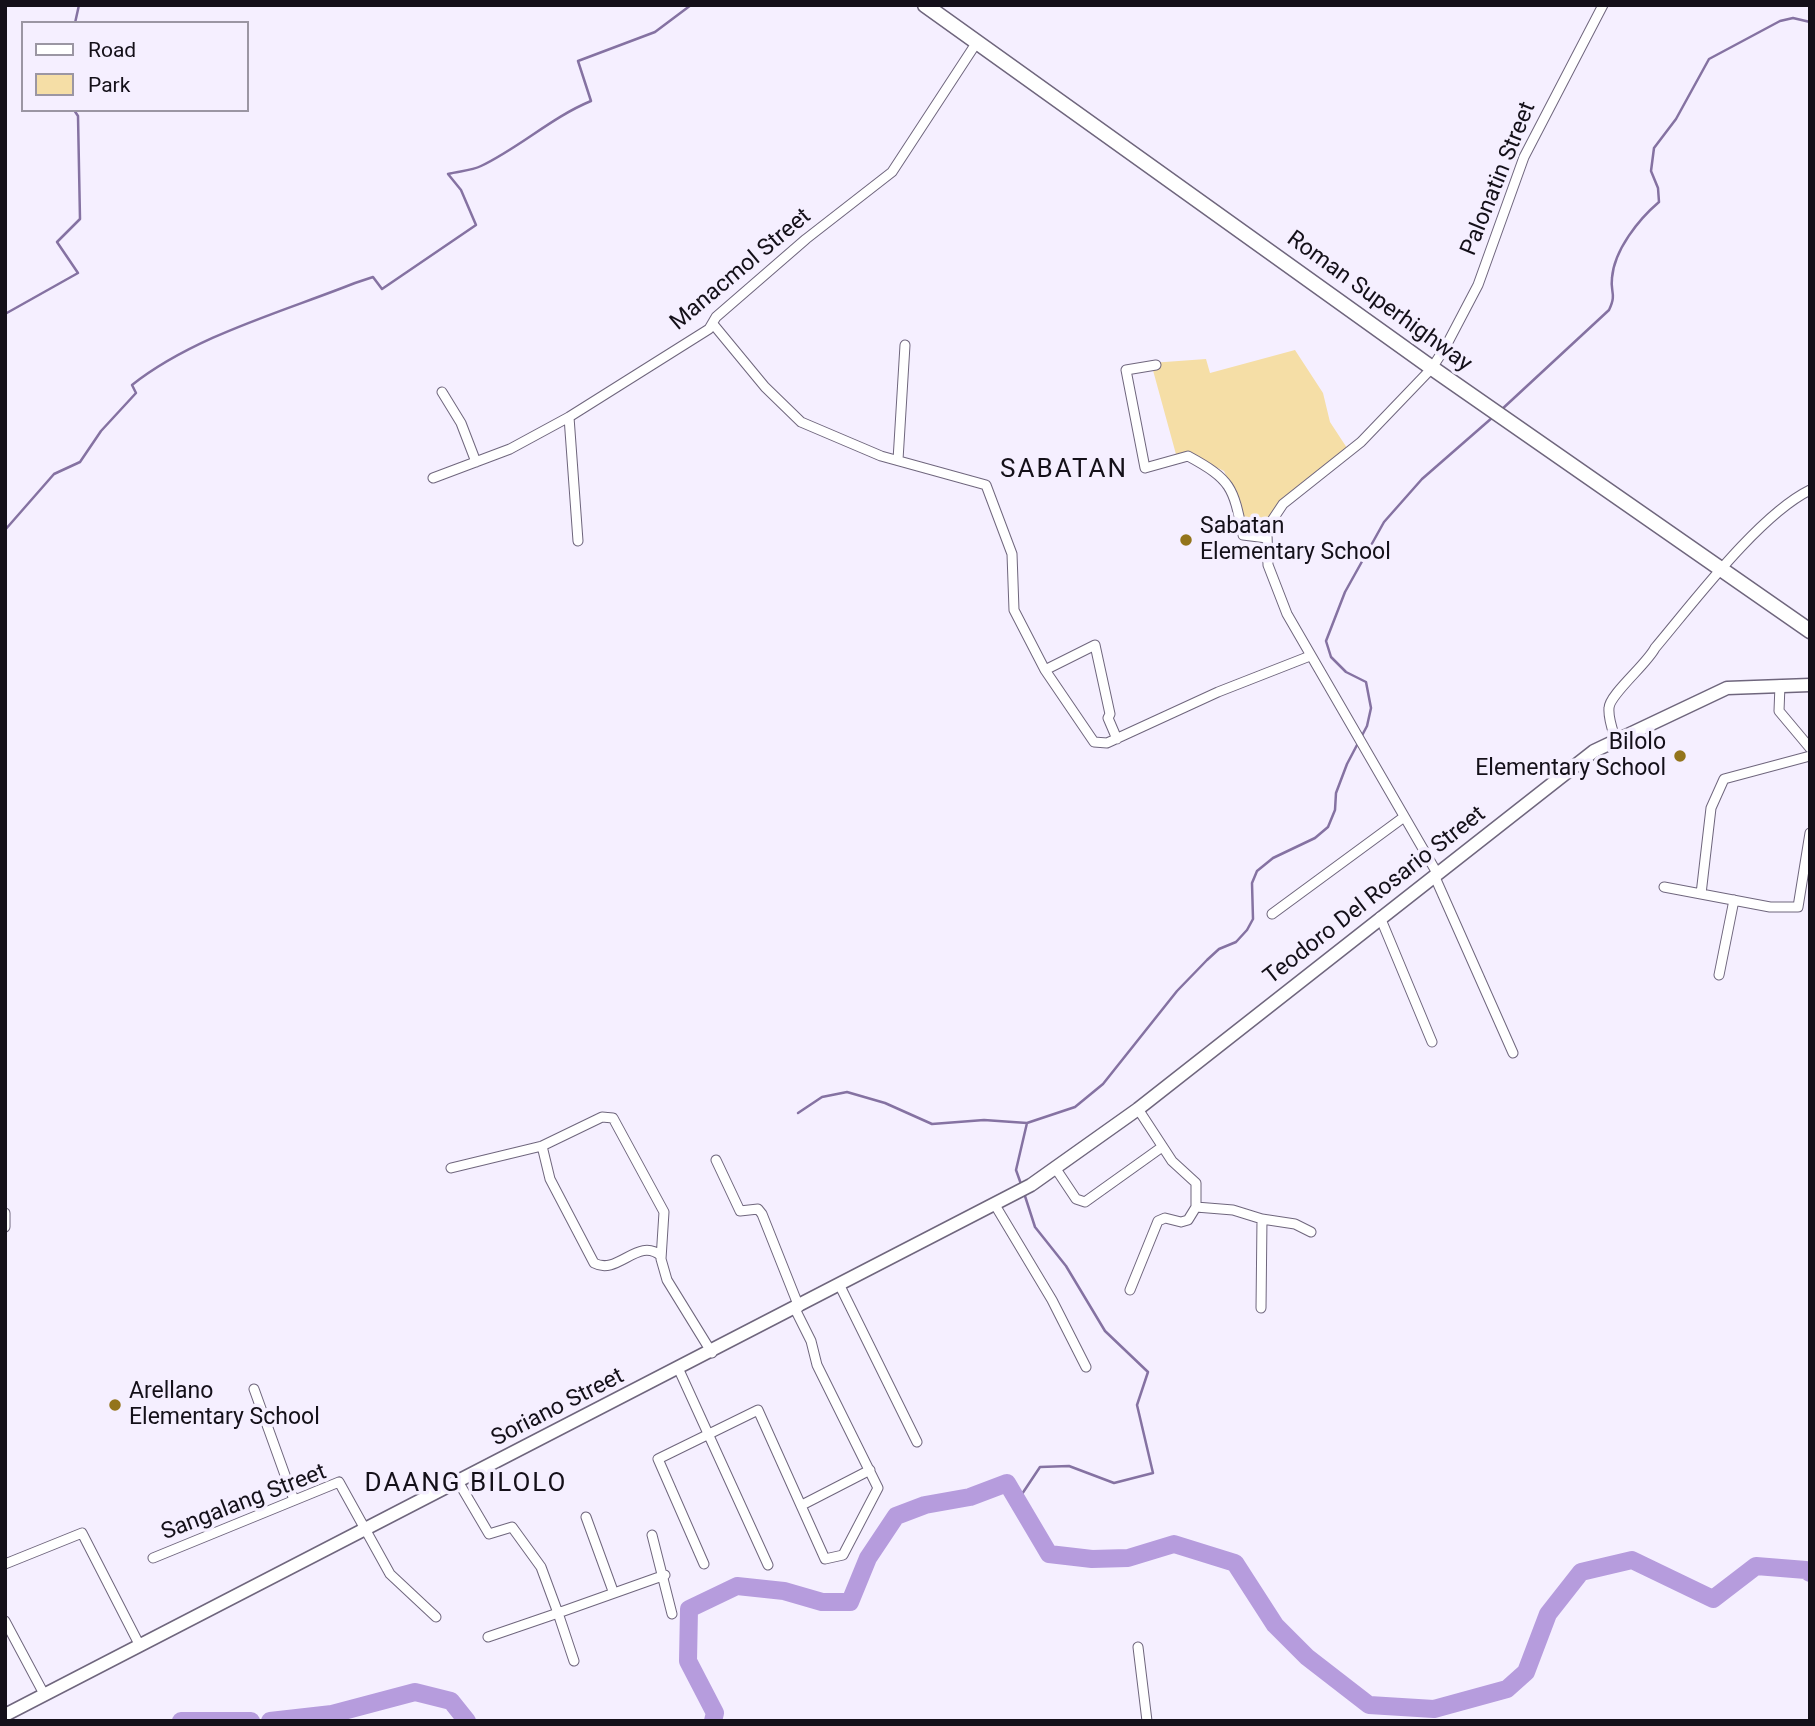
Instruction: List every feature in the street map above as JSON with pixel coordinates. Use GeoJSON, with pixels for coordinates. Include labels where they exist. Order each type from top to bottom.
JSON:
{"type":"FeatureCollection","features":[{"type":"Feature","properties":{"kind":"main road","name":"Roman Superhighway"},"geometry":{"type":"LineString","coordinates":[[925,5],[1432,368],[1810,631]]}},
{"type":"Feature","properties":{"kind":"main road","name":"Teodoro Del Rosario Street"},"geometry":{"type":"LineString","coordinates":[[1015,1194],[1056,1169],[1138,1109],[1578,763],[1616,741],[1727,688],[1810,685]]}},
{"type":"Feature","properties":{"kind":"main road","name":"Soriano Street"},"geometry":{"type":"LineString","coordinates":[[5,1715],[139,1644],[712,1353],[1015,1194]]}},
{"type":"Feature","properties":{"kind":"street","name":"Palonatin Street"},"geometry":{"type":"LineString","coordinates":[[1267,538],[1269,525],[1283,504],[1343,459],[1432,368],[1470,302],[1520,167],[1603,5]]}},
{"type":"Feature","properties":{"kind":"street","name":"Manacmol Street"},"geometry":{"type":"LineString","coordinates":[[433,478],[510,449],[569,417],[713,324],[716,317],[806,239],[892,172],[977,43]]}},
{"type":"Feature","properties":{"kind":"street"},"geometry":{"type":"LineString","coordinates":[[713,324],[765,387],[802,422],[825,434],[898,460],[986,485],[1013,554],[1011,593],[1014,610],[1045,670],[1091,740],[1104,743],[1218,692],[1310,656]]}},
{"type":"Feature","properties":{"kind":"street"},"geometry":{"type":"LineString","coordinates":[[898,460],[905,345]]}},
{"type":"Feature","properties":{"kind":"street"},"geometry":{"type":"LineString","coordinates":[[1156,365],[1126,370],[1145,468],[1188,456],[1220,473],[1235,495],[1243,535],[1267,538],[1271,578],[1310,656],[1436,874],[1513,1053]]}},
{"type":"Feature","properties":{"kind":"street"},"geometry":{"type":"LineString","coordinates":[[442,391],[461,423],[476,461]]}},
{"type":"Feature","properties":{"kind":"street"},"geometry":{"type":"LineString","coordinates":[[569,417],[578,541]]}},
{"type":"Feature","properties":{"kind":"street"},"geometry":{"type":"LineString","coordinates":[[1616,741],[1609,704],[1649,661],[1655,648],[1721,570],[1782,507],[1810,490]]}},
{"type":"Feature","properties":{"kind":"street"},"geometry":{"type":"LineString","coordinates":[[1045,670],[1095,645],[1110,714],[1108,718],[1117,738]]}},
{"type":"Feature","properties":{"kind":"street"},"geometry":{"type":"LineString","coordinates":[[1780,685],[1779,711],[1810,748]]}},
{"type":"Feature","properties":{"kind":"street"},"geometry":{"type":"LineString","coordinates":[[1701,894],[1711,808],[1724,779],[1810,756]]}},
{"type":"Feature","properties":{"kind":"street"},"geometry":{"type":"LineString","coordinates":[[1272,914],[1404,817]]}},
{"type":"Feature","properties":{"kind":"street"},"geometry":{"type":"LineString","coordinates":[[1664,887],[1770,907],[1799,906],[1810,833]]}},
{"type":"Feature","properties":{"kind":"street"},"geometry":{"type":"LineString","coordinates":[[1719,975],[1734,900]]}},
{"type":"Feature","properties":{"kind":"street"},"geometry":{"type":"LineString","coordinates":[[1380,917],[1432,1042]]}},
{"type":"Feature","properties":{"kind":"street"},"geometry":{"type":"LineString","coordinates":[[1130,1290],[1158,1221],[1165,1218],[1183,1223],[1196,1207],[1196,1183],[1175,1166],[1138,1109]]}},
{"type":"Feature","properties":{"kind":"street"},"geometry":{"type":"LineString","coordinates":[[451,1168],[542,1146],[602,1117],[615,1120],[664,1212],[661,1256],[667,1280],[712,1353]]}},
{"type":"Feature","properties":{"kind":"street"},"geometry":{"type":"LineString","coordinates":[[542,1146],[550,1180],[594,1264],[609,1265],[646,1249],[661,1256]]}},
{"type":"Feature","properties":{"kind":"street"},"geometry":{"type":"LineString","coordinates":[[1056,1169],[1076,1199],[1085,1202],[1163,1147]]}},
{"type":"Feature","properties":{"kind":"street"},"geometry":{"type":"LineString","coordinates":[[704,1564],[658,1459],[758,1410],[825,1559],[843,1555],[878,1488],[817,1365],[811,1340],[773,1248],[762,1213],[758,1209],[740,1211],[716,1160]]}},
{"type":"Feature","properties":{"kind":"street"},"geometry":{"type":"LineString","coordinates":[[995,1205],[1052,1300],[1086,1367]]}},
{"type":"Feature","properties":{"kind":"street"},"geometry":{"type":"LineString","coordinates":[[1196,1207],[1233,1210],[1262,1219],[1288,1222],[1311,1232]]}},
{"type":"Feature","properties":{"kind":"street"},"geometry":{"type":"LineString","coordinates":[[5,1213],[5,1227]]}},
{"type":"Feature","properties":{"kind":"street"},"geometry":{"type":"LineString","coordinates":[[1261,1308],[1262,1219]]}},
{"type":"Feature","properties":{"kind":"street"},"geometry":{"type":"LineString","coordinates":[[840,1286],[917,1442]]}},
{"type":"Feature","properties":{"kind":"street"},"geometry":{"type":"LineString","coordinates":[[679,1370],[706,1435],[768,1565]]}},
{"type":"Feature","properties":{"kind":"street"},"geometry":{"type":"LineString","coordinates":[[254,1389],[294,1500]]}},
{"type":"Feature","properties":{"kind":"street"},"geometry":{"type":"LineString","coordinates":[[802,1505],[870,1470]]}},
{"type":"Feature","properties":{"kind":"street","name":"Sangalang Street"},"geometry":{"type":"LineString","coordinates":[[153,1558],[340,1482],[364,1532]]}},
{"type":"Feature","properties":{"kind":"street"},"geometry":{"type":"LineString","coordinates":[[459,1483],[489,1534],[512,1527],[530,1549],[558,1613],[573,1661]]}},
{"type":"Feature","properties":{"kind":"street"},"geometry":{"type":"LineString","coordinates":[[586,1517],[613,1591]]}},
{"type":"Feature","properties":{"kind":"street"},"geometry":{"type":"LineString","coordinates":[[364,1532],[390,1574],[436,1617]]}},
{"type":"Feature","properties":{"kind":"street"},"geometry":{"type":"LineString","coordinates":[[5,1563],[82,1533],[139,1644]]}},
{"type":"Feature","properties":{"kind":"street"},"geometry":{"type":"LineString","coordinates":[[652,1535],[665,1575],[672,1614]]}},
{"type":"Feature","properties":{"kind":"street"},"geometry":{"type":"LineString","coordinates":[[488,1637],[665,1575]]}},
{"type":"Feature","properties":{"kind":"street"},"geometry":{"type":"LineString","coordinates":[[5,1621],[44,1694]]}},
{"type":"Feature","properties":{"kind":"street"},"geometry":{"type":"LineString","coordinates":[[1138,1647],[1146,1721]]}},
{"type":"Feature","properties":{"kind":"green space"},"geometry":{"type":"Polygon","coordinates":[[[1295,350],[1323,393],[1330,422],[1347,448],[1290,494],[1264,536],[1244,533],[1237,499],[1224,471],[1188,454],[1177,458],[1151,363],[1206,359],[1210,373],[1295,350]]]}},
{"type":"Feature","properties":{"kind":"waterway"},"geometry":{"type":"LineString","coordinates":[[75,21],[79,5]]}},
{"type":"Feature","properties":{"kind":"waterway"},"geometry":{"type":"LineString","coordinates":[[5,530],[54,474],[80,462],[101,431],[136,393],[132,385],[156,368],[239,326],[355,283],[373,277],[382,289],[476,225],[461,190],[448,174],[481,166],[563,115],[591,101],[578,61],[655,32],[691,5]]}},
{"type":"Feature","properties":{"kind":"waterway"},"geometry":{"type":"LineString","coordinates":[[1500,411],[1609,310],[1613,296],[1614,267],[1622,246],[1636,226],[1659,202],[1658,188],[1651,171],[1654,148],[1676,119],[1709,59],[1780,21],[1793,18],[1810,22]]}},
{"type":"Feature","properties":{"kind":"waterway"},"geometry":{"type":"LineString","coordinates":[[5,314],[78,273],[57,242],[80,219],[78,116],[75,112]]}},
{"type":"Feature","properties":{"kind":"waterway"},"geometry":{"type":"LineString","coordinates":[[798,1113],[822,1097],[847,1092],[885,1103],[932,1124],[984,1120],[1027,1123],[1075,1107],[1103,1084],[1177,991],[1219,949],[1236,942],[1247,930],[1253,919],[1252,883],[1257,871],[1273,858],[1315,838],[1328,827],[1335,810],[1336,793],[1347,764],[1367,726],[1371,708],[1366,682],[1346,672],[1331,657],[1326,641],[1345,592],[1384,522],[1422,479],[1493,417]]}},
{"type":"Feature","properties":{"kind":"waterway"},"geometry":{"type":"LineString","coordinates":[[1021,1184],[1016,1170],[1027,1123]]}},
{"type":"Feature","properties":{"kind":"waterway"},"geometry":{"type":"LineString","coordinates":[[1018,1500],[1040,1467],[1069,1466],[1114,1483],[1153,1473],[1137,1405],[1148,1372],[1105,1331],[1066,1266],[1035,1227],[1024,1193]]}},
{"type":"Feature","properties":{"kind":"waterway"},"geometry":{"type":"LineString","coordinates":[[713,1721],[715,1713],[688,1661],[689,1609],[737,1586],[784,1591],[822,1602],[850,1602],[868,1558],[896,1516],[925,1505],[970,1497],[1007,1483],[1049,1554],[1092,1559],[1128,1558],[1174,1544],[1235,1563],[1275,1625],[1307,1657],[1369,1705],[1434,1709],[1507,1689],[1526,1672],[1548,1614],[1581,1572],[1632,1560],[1713,1599],[1756,1566],[1806,1570],[1810,1573]]}},
{"type":"Feature","properties":{"kind":"waterway"},"geometry":{"type":"LineString","coordinates":[[270,1721],[332,1714],[415,1692],[451,1701],[467,1721]]}},
{"type":"Feature","properties":{"kind":"waterway"},"geometry":{"type":"LineString","coordinates":[[181,1721],[251,1721]]}},
{"type":"Feature","properties":{"kind":"place","name":"Sabatan Elementary School"},"geometry":{"type":"Point","coordinates":[1186,540]}},
{"type":"Feature","properties":{"kind":"place","name":"Bilolo Elementary School"},"geometry":{"type":"Point","coordinates":[1680,756]}},
{"type":"Feature","properties":{"kind":"place","name":"Arellano Elementary School"},"geometry":{"type":"Point","coordinates":[115,1405]}},
{"type":"Feature","properties":{"kind":"district","name":"SABATAN"},"geometry":{"type":"Point","coordinates":[1064,470]}},
{"type":"Feature","properties":{"kind":"district","name":"DAANG BILOLO"},"geometry":{"type":"Point","coordinates":[466,1484]}}]}
